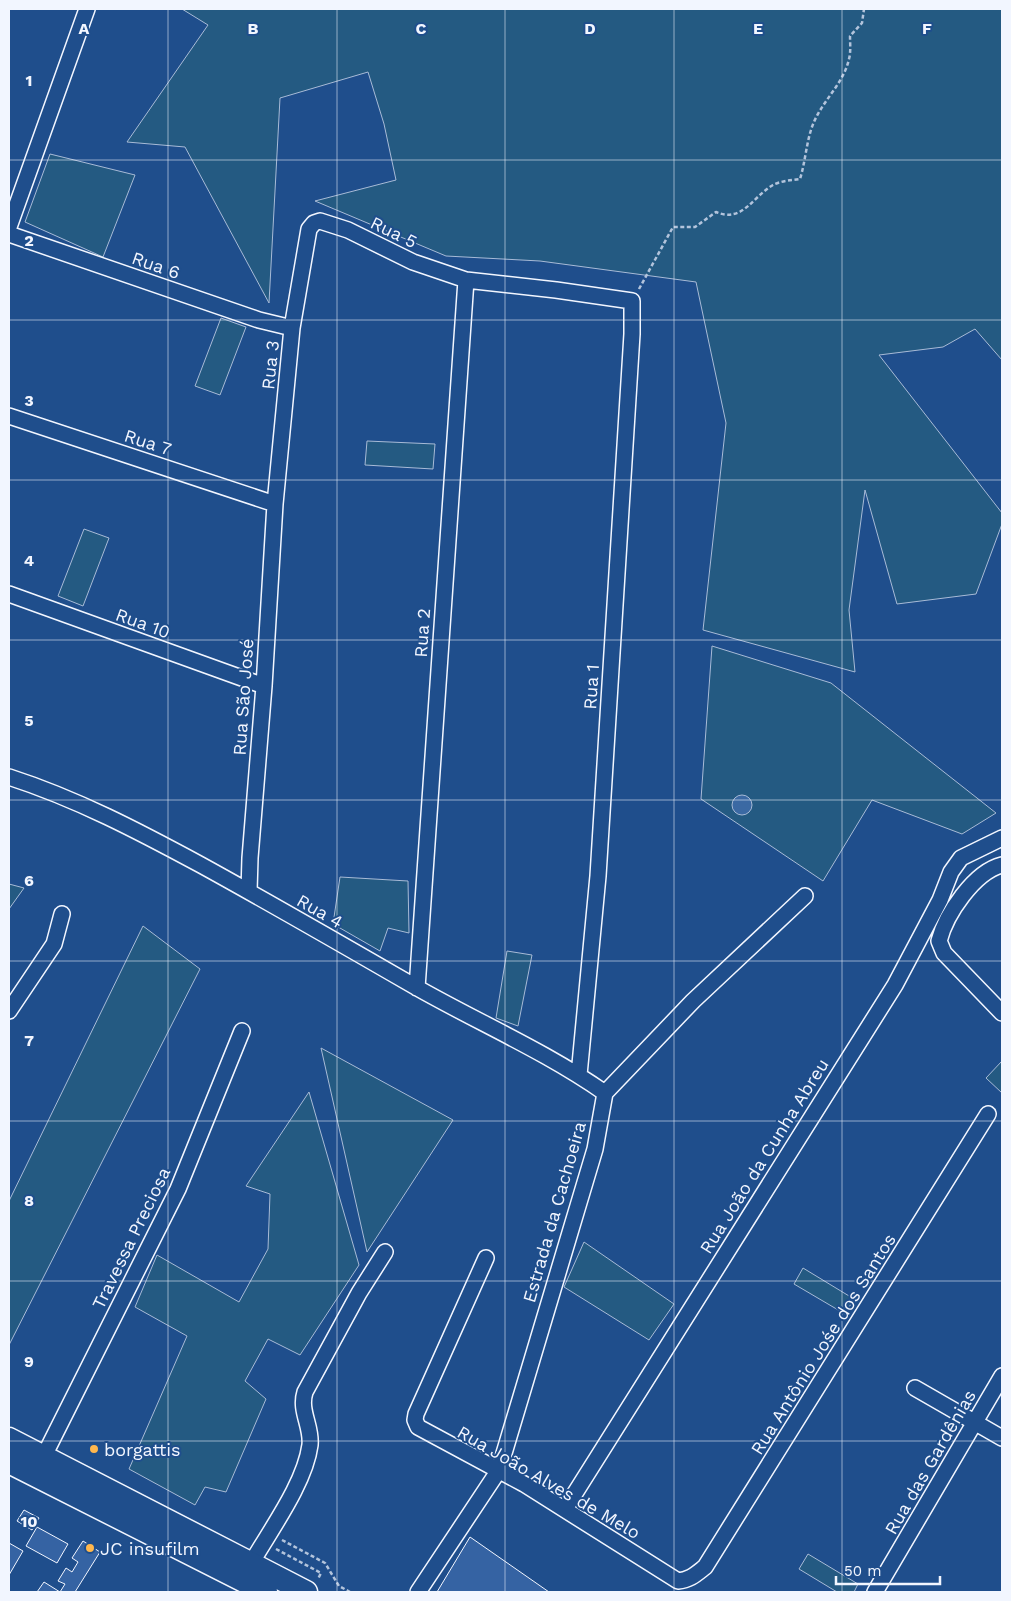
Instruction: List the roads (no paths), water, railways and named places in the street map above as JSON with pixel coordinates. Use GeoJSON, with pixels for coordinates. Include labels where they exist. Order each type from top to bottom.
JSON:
{"type":"FeatureCollection","features":[{"type":"Feature","properties":{"kind":"highway"},"geometry":{"type":"LineString","coordinates":[[9,1439],[252,1562],[306,1592]]}},
{"type":"Feature","properties":{"kind":"highway"},"geometry":{"type":"LineString","coordinates":[[9,1462],[266,1592]]}},
{"type":"Feature","properties":{"kind":"street"},"geometry":{"type":"LineString","coordinates":[[9,228],[86,9]]}},
{"type":"Feature","properties":{"kind":"street","name":"Rua 5"},"geometry":{"type":"LineString","coordinates":[[309,230],[314,223],[320,221],[348,230],[413,262],[466,280]]}},
{"type":"Feature","properties":{"kind":"street","name":"Rua 3"},"geometry":{"type":"LineString","coordinates":[[275,504],[292,328],[309,230]]}},
{"type":"Feature","properties":{"kind":"street","name":"Rua 6"},"geometry":{"type":"LineString","coordinates":[[9,234],[258,320],[292,328]]}},
{"type":"Feature","properties":{"kind":"street","name":"Rua 1"},"geometry":{"type":"LineString","coordinates":[[466,280],[632,301],[632,344],[598,876],[579,1075]]}},
{"type":"Feature","properties":{"kind":"street","name":"Rua 2"},"geometry":{"type":"LineString","coordinates":[[417,988],[466,280]]}},
{"type":"Feature","properties":{"kind":"street","name":"Rua 7"},"geometry":{"type":"LineString","coordinates":[[9,416],[275,504]]}},
{"type":"Feature","properties":{"kind":"street","name":"Rua São José"},"geometry":{"type":"LineString","coordinates":[[249,891],[275,504]]}},
{"type":"Feature","properties":{"kind":"street","name":"Rua 10"},"geometry":{"type":"LineString","coordinates":[[9,594],[264,686]]}},
{"type":"Feature","properties":{"kind":"street","name":"Rua 4"},"geometry":{"type":"LineString","coordinates":[[9,777],[52,791],[108,816],[249,891],[417,988],[579,1075],[605,1093]]}},
{"type":"Feature","properties":{"kind":"street","name":"Rua João da Cunha Abreu"},"geometry":{"type":"LineString","coordinates":[[565,1509],[895,986],[940,900],[951,872],[961,858],[1002,838]]}},
{"type":"Feature","properties":{"kind":"street"},"geometry":{"type":"LineString","coordinates":[[1002,865],[992,868],[978,879],[953,908],[941,936],[940,946],[961,973],[1002,1013]]}},
{"type":"Feature","properties":{"kind":"street"},"geometry":{"type":"LineString","coordinates":[[605,1093],[693,1001],[806,896]]}},
{"type":"Feature","properties":{"kind":"street"},"geometry":{"type":"LineString","coordinates":[[940,900],[953,908]]}},
{"type":"Feature","properties":{"kind":"street"},"geometry":{"type":"LineString","coordinates":[[9,1011],[54,944],[62,914]]}},
{"type":"Feature","properties":{"kind":"street","name":"Travessa Preciosa"},"geometry":{"type":"LineString","coordinates":[[44,1456],[178,1189],[242,1031]]}},
{"type":"Feature","properties":{"kind":"street","name":"Estrada da Cachoeira"},"geometry":{"type":"LineString","coordinates":[[418,1592],[499,1470],[595,1149],[605,1093]]}},
{"type":"Feature","properties":{"kind":"street","name":"Rua Antônio Jośe dos Santos"},"geometry":{"type":"LineString","coordinates":[[678,1581],[693,1577],[705,1567],[988,1114]]}},
{"type":"Feature","properties":{"kind":"street"},"geometry":{"type":"LineString","coordinates":[[252,1562],[292,1492],[307,1461],[311,1435],[302,1402],[306,1392],[359,1293],[385,1252]]}},
{"type":"Feature","properties":{"kind":"street","name":"Rua João Alves de Melo"},"geometry":{"type":"LineString","coordinates":[[486,1258],[415,1420],[422,1430],[499,1470],[565,1509],[678,1581]]}},
{"type":"Feature","properties":{"kind":"street","name":"Rua das Gardênias"},"geometry":{"type":"LineString","coordinates":[[875,1592],[1002,1376]]}},
{"type":"Feature","properties":{"kind":"street"},"geometry":{"type":"LineString","coordinates":[[915,1388],[1002,1438]]}},
{"type":"Feature","properties":{"kind":"place","name":"borgattis"},"geometry":{"type":"Point","coordinates":[94,1449]}},
{"type":"Feature","properties":{"kind":"place","name":"JC insufilm"},"geometry":{"type":"Point","coordinates":[90,1548]}}]}
